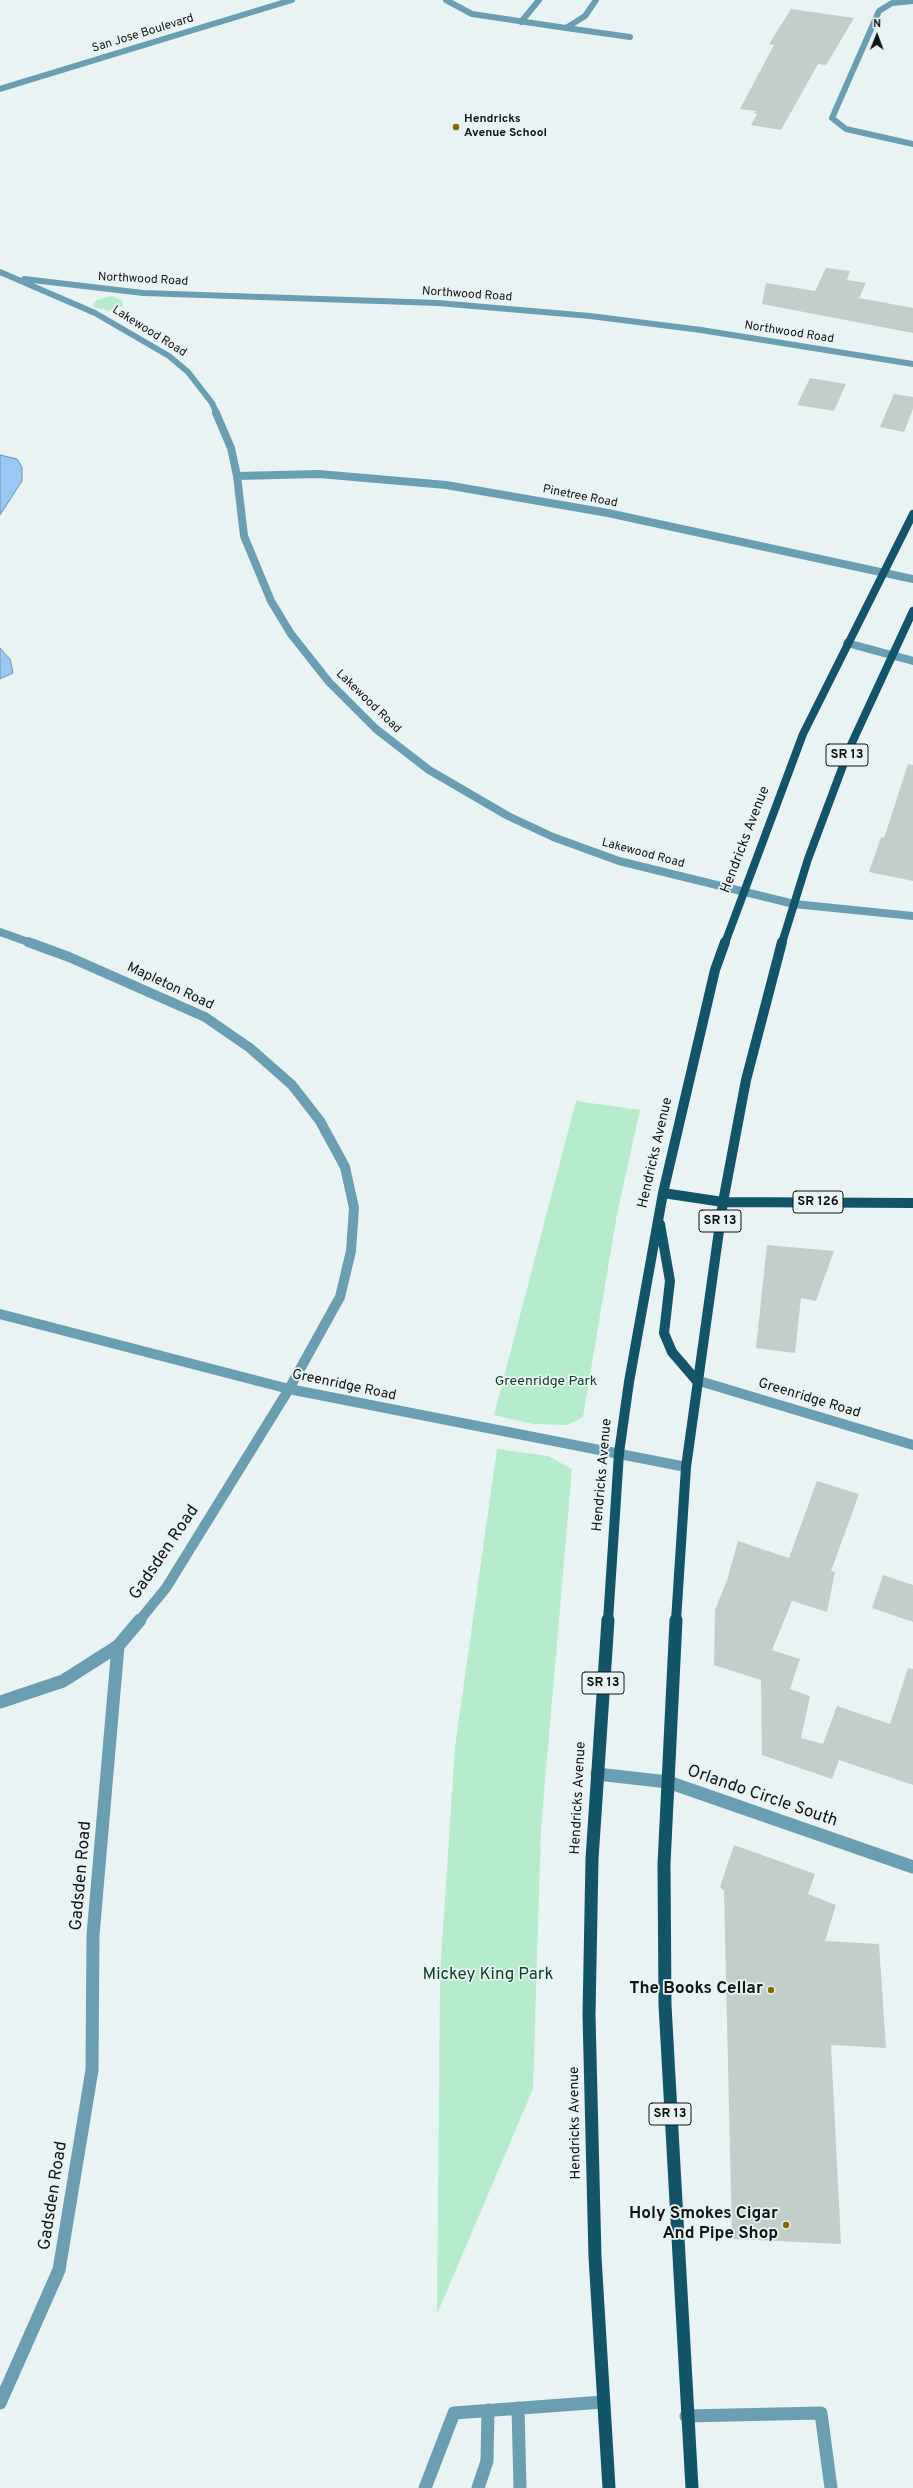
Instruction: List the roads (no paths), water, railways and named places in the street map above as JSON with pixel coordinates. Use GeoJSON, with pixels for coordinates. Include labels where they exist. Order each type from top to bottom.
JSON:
{"type":"FeatureCollection","features":[{"type":"Feature","properties":{"kind":"main road","name":"Hendricks Avenue"},"geometry":{"type":"LineString","coordinates":[[609,2488],[595,2257],[589,2015],[592,1859],[597,1774],[619,1453],[629,1382],[662,1193],[716,970],[743,892],[803,734],[847,643],[885,573],[913,514]]}},
{"type":"Feature","properties":{"kind":"main road","name":"SR 13"},"geometry":{"type":"LineString","coordinates":[[692,2488],[686,2416],[665,2005],[664,1864],[680,1531],[696,1380],[723,1202],[746,1080],[771,978],[808,859],[850,747],[913,611]]}},
{"type":"Feature","properties":{"kind":"main road","name":"SR 126"},"geometry":{"type":"LineString","coordinates":[[662,1193],[723,1202],[913,1203]]}},
{"type":"Feature","properties":{"kind":"main road"},"geometry":{"type":"LineString","coordinates":[[659,1216],[670,1281],[664,1333],[672,1352],[696,1380]]}},
{"type":"Feature","properties":{"kind":"street","name":"San Jose Boulevard"},"geometry":{"type":"LineString","coordinates":[[0,88],[289,0]]}},
{"type":"Feature","properties":{"kind":"street"},"geometry":{"type":"LineString","coordinates":[[446,0],[472,14],[630,37]]}},
{"type":"Feature","properties":{"kind":"street"},"geometry":{"type":"LineString","coordinates":[[521,22],[539,0]]}},
{"type":"Feature","properties":{"kind":"street"},"geometry":{"type":"LineString","coordinates":[[566,28],[585,16],[596,0]]}},
{"type":"Feature","properties":{"kind":"street"},"geometry":{"type":"LineString","coordinates":[[913,1],[892,3],[879,11],[832,118],[846,128],[913,144]]}},
{"type":"Feature","properties":{"kind":"street","name":"Lakewood Road"},"geometry":{"type":"LineString","coordinates":[[0,272],[95,313],[169,356],[188,372],[212,403],[231,448],[237,476],[240,515],[244,536],[271,601],[304,654],[329,682],[376,729],[429,770],[458,789],[508,816],[540,831],[619,861],[794,904],[913,916]]}},
{"type":"Feature","properties":{"kind":"street","name":"Northwood Road"},"geometry":{"type":"LineString","coordinates":[[16,278],[143,293],[438,303],[582,316],[701,330],[913,364]]}},
{"type":"Feature","properties":{"kind":"street","name":"Pinetree Road"},"geometry":{"type":"LineString","coordinates":[[237,476],[319,474],[446,485],[608,513],[913,579]]}},
{"type":"Feature","properties":{"kind":"street"},"geometry":{"type":"LineString","coordinates":[[847,643],[913,661]]}},
{"type":"Feature","properties":{"kind":"street","name":"Mapleton Road"},"geometry":{"type":"LineString","coordinates":[[0,932],[69,957],[205,1017],[250,1048],[292,1085],[320,1121],[345,1167],[354,1208],[351,1251],[340,1297],[289,1389]]}},
{"type":"Feature","properties":{"kind":"street","name":"Greenridge Road"},"geometry":{"type":"LineString","coordinates":[[0,1314],[289,1389],[384,1409],[686,1467]]}},
{"type":"Feature","properties":{"kind":"street","name":"Greenridge Road"},"geometry":{"type":"LineString","coordinates":[[696,1380],[913,1445]]}},
{"type":"Feature","properties":{"kind":"street","name":"Gadsden Road"},"geometry":{"type":"LineString","coordinates":[[0,2403],[59,2270],[92,2070],[93,1936],[118,1646],[166,1588],[289,1389]]}},
{"type":"Feature","properties":{"kind":"street"},"geometry":{"type":"LineString","coordinates":[[0,1702],[64,1681],[118,1646]]}},
{"type":"Feature","properties":{"kind":"street","name":"Orlando Circle South"},"geometry":{"type":"LineString","coordinates":[[597,1774],[668,1782],[913,1867]]}},
{"type":"Feature","properties":{"kind":"street"},"geometry":{"type":"LineString","coordinates":[[425,2488],[454,2413],[603,2402]]}},
{"type":"Feature","properties":{"kind":"street"},"geometry":{"type":"LineString","coordinates":[[518,2408],[520,2488]]}},
{"type":"Feature","properties":{"kind":"street"},"geometry":{"type":"LineString","coordinates":[[478,2488],[487,2461],[488,2410]]}},
{"type":"Feature","properties":{"kind":"street"},"geometry":{"type":"LineString","coordinates":[[686,2416],[821,2414],[831,2488]]}},
{"type":"Feature","properties":{"kind":"water"},"geometry":{"type":"Polygon","coordinates":[[[0,455],[17,459],[22,467],[22,481],[0,515],[0,455]]]}},
{"type":"Feature","properties":{"kind":"water"},"geometry":{"type":"Polygon","coordinates":[[[0,648],[10,659],[13,673],[0,679],[0,648]]]}},
{"type":"Feature","properties":{"kind":"place","name":"Hendricks Avenue School"},"geometry":{"type":"Point","coordinates":[456,127]}},
{"type":"Feature","properties":{"kind":"place","name":"The Books Cellar"},"geometry":{"type":"Point","coordinates":[771,1990]}},
{"type":"Feature","properties":{"kind":"place","name":"Holy Smokes Cigar And Pipe Shop"},"geometry":{"type":"Point","coordinates":[786,2225]}},
{"type":"Feature","properties":{"kind":"park label","name":"Greenridge Park"},"geometry":{"type":"Point","coordinates":[546,1382]}},
{"type":"Feature","properties":{"kind":"park label","name":"Mickey King Park"},"geometry":{"type":"Point","coordinates":[488,1976]}}]}
